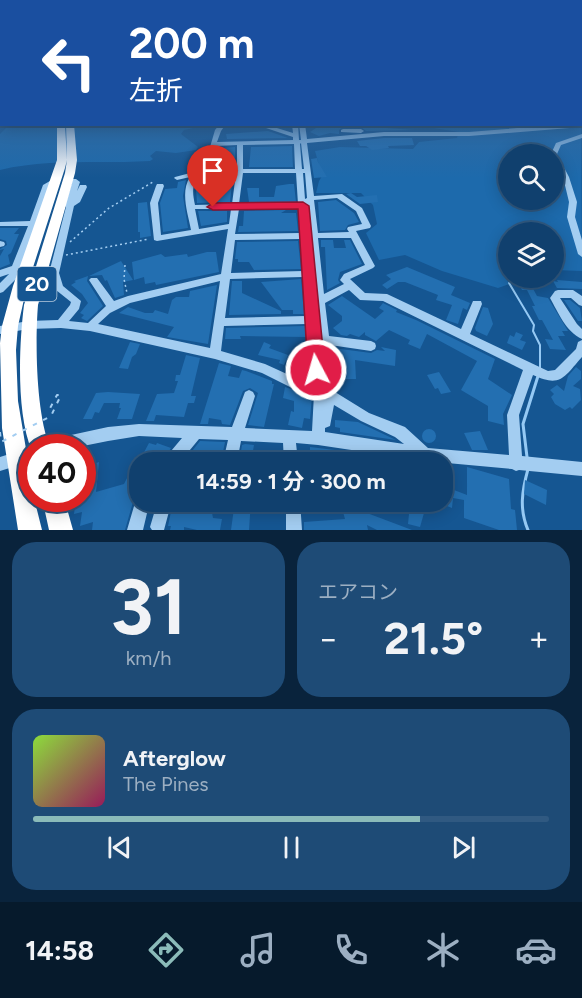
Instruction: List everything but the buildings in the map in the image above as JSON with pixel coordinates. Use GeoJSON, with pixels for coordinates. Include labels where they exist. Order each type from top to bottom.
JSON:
{"type":"FeatureCollection","features":[{"type":"Feature","properties":{"kind":"highway","name":"20"},"geometry":{"type":"LineString","coordinates":[[30,530],[16,460],[7,378],[5,329],[60,168],[61,128]]}},
{"type":"Feature","properties":{"kind":"highway","name":"20"},"geometry":{"type":"LineString","coordinates":[[36,434],[27,361],[28,325],[33,295],[70,172],[72,160],[70,128]]}},
{"type":"Feature","properties":{"kind":"highway"},"geometry":{"type":"LineString","coordinates":[[56,512],[61,530]]}},
{"type":"Feature","properties":{"kind":"street"},"geometry":{"type":"LineString","coordinates":[[195,231],[190,207],[190,181],[211,154],[220,128]]}},
{"type":"Feature","properties":{"kind":"street"},"geometry":{"type":"LineString","coordinates":[[266,128],[299,140]]}},
{"type":"Feature","properties":{"kind":"street"},"geometry":{"type":"LineString","coordinates":[[296,128],[304,171],[318,320],[326,340],[325,393],[320,439]]}},
{"type":"Feature","properties":{"kind":"street"},"geometry":{"type":"LineString","coordinates":[[299,140],[301,128]]}},
{"type":"Feature","properties":{"kind":"street"},"geometry":{"type":"LineString","coordinates":[[343,131],[393,134],[470,134],[548,128]]}},
{"type":"Feature","properties":{"kind":"street"},"geometry":{"type":"LineString","coordinates":[[215,144],[299,140],[343,131],[378,130]]}},
{"type":"Feature","properties":{"kind":"street"},"geometry":{"type":"LineString","coordinates":[[582,136],[558,144],[554,153],[566,177],[573,202],[571,218],[582,254]]}},
{"type":"Feature","properties":{"kind":"street"},"geometry":{"type":"LineString","coordinates":[[215,354],[236,206],[240,144]]}},
{"type":"Feature","properties":{"kind":"street"},"geometry":{"type":"LineString","coordinates":[[177,178],[197,172],[304,171]]}},
{"type":"Feature","properties":{"kind":"street"},"geometry":{"type":"LineString","coordinates":[[61,324],[75,306],[76,301],[59,288],[54,273],[61,254],[69,206],[76,182],[74,180]]}},
{"type":"Feature","properties":{"kind":"street"},"geometry":{"type":"LineString","coordinates":[[2,285],[16,268],[47,184],[50,183]]}},
{"type":"Feature","properties":{"kind":"street"},"geometry":{"type":"LineString","coordinates":[[158,184],[154,203],[157,238],[233,226]]}},
{"type":"Feature","properties":{"kind":"street"},"geometry":{"type":"LineString","coordinates":[[69,206],[76,202],[83,187]]}},
{"type":"Feature","properties":{"kind":"street"},"geometry":{"type":"LineString","coordinates":[[190,207],[306,202],[339,195],[359,210],[367,226],[351,230],[370,266],[347,276],[345,280],[363,297],[384,297],[547,376],[558,375],[580,351],[582,345]]}},
{"type":"Feature","properties":{"kind":"street"},"geometry":{"type":"LineString","coordinates":[[0,224],[33,223]]}},
{"type":"Feature","properties":{"kind":"street"},"geometry":{"type":"LineString","coordinates":[[231,237],[355,235]]}},
{"type":"Feature","properties":{"kind":"street"},"geometry":{"type":"LineString","coordinates":[[310,237],[308,274],[316,302]]}},
{"type":"Feature","properties":{"kind":"street"},"geometry":{"type":"LineString","coordinates":[[0,274],[16,268]]}},
{"type":"Feature","properties":{"kind":"street"},"geometry":{"type":"LineString","coordinates":[[90,327],[101,314],[112,306],[128,300],[226,276],[308,274]]}},
{"type":"Feature","properties":{"kind":"street"},"geometry":{"type":"LineString","coordinates":[[94,280],[112,306]]}},
{"type":"Feature","properties":{"kind":"street"},"geometry":{"type":"LineString","coordinates":[[316,302],[350,285]]}},
{"type":"Feature","properties":{"kind":"street"},"geometry":{"type":"LineString","coordinates":[[582,302],[573,294],[558,294],[555,298],[573,327],[582,335]]}},
{"type":"Feature","properties":{"kind":"street"},"geometry":{"type":"LineString","coordinates":[[464,335],[477,304]]}},
{"type":"Feature","properties":{"kind":"street"},"geometry":{"type":"LineString","coordinates":[[221,322],[318,320]]}},
{"type":"Feature","properties":{"kind":"street"},"geometry":{"type":"LineString","coordinates":[[318,320],[313,338],[325,393]]}},
{"type":"Feature","properties":{"kind":"street"},"geometry":{"type":"LineString","coordinates":[[5,329],[28,325],[61,324],[90,327],[215,354],[265,369],[298,385],[325,393],[365,417],[400,432],[423,452]]}},
{"type":"Feature","properties":{"kind":"street"},"geometry":{"type":"LineString","coordinates":[[313,338],[371,346]]}},
{"type":"Feature","properties":{"kind":"street"},"geometry":{"type":"LineString","coordinates":[[516,464],[513,415],[529,369]]}},
{"type":"Feature","properties":{"kind":"street"},"geometry":{"type":"LineString","coordinates":[[232,452],[249,396]]}},
{"type":"Feature","properties":{"kind":"street"},"geometry":{"type":"LineString","coordinates":[[96,437],[139,430],[289,436],[411,452]]}},
{"type":"Feature","properties":{"kind":"street"},"geometry":{"type":"LineString","coordinates":[[179,452],[196,432]]}},
{"type":"Feature","properties":{"kind":"street"},"geometry":{"type":"LineString","coordinates":[[289,436],[290,452]]}},
{"type":"Feature","properties":{"kind":"street"},"geometry":{"type":"LineString","coordinates":[[453,457],[582,469]]}},
{"type":"Feature","properties":{"kind":"street"},"geometry":{"type":"LineString","coordinates":[[0,464],[16,460]]}},
{"type":"Feature","properties":{"kind":"street"},"geometry":{"type":"LineString","coordinates":[[135,530],[141,512]]}},
{"type":"Feature","properties":{"kind":"street"},"geometry":{"type":"LineString","coordinates":[[158,527],[162,512]]}},
{"type":"Feature","properties":{"kind":"street"},"geometry":{"type":"LineString","coordinates":[[293,512],[294,530]]}},
{"type":"Feature","properties":{"kind":"path"},"geometry":{"type":"LineString","coordinates":[[68,244],[109,208],[150,183],[158,184]]}},
{"type":"Feature","properties":{"kind":"path"},"geometry":{"type":"LineString","coordinates":[[61,254],[157,238]]}},
{"type":"Feature","properties":{"kind":"path"},"geometry":{"type":"LineString","coordinates":[[125,265],[124,279],[128,300]]}},
{"type":"Feature","properties":{"kind":"path"},"geometry":{"type":"LineString","coordinates":[[0,432],[1,442],[51,416],[61,395],[57,394],[48,412]]}},
{"type":"Feature","properties":{"kind":"shaded area"},"geometry":{"type":"Polygon","coordinates":[[[6,128],[195,128],[184,130],[181,134],[198,147],[196,150],[176,153],[156,151],[150,156],[153,159],[150,161],[37,164],[0,170],[0,134],[6,128]]]}},
{"type":"Feature","properties":{"kind":"shaded area"},"geometry":{"type":"Polygon","coordinates":[[[432,128],[581,128],[582,271],[564,270],[564,222],[498,222],[498,288],[442,271],[405,255],[379,260],[366,233],[377,224],[373,205],[361,193],[316,193],[322,176],[315,151],[340,147],[413,149],[419,142],[457,138],[459,132],[432,128]]]}},
{"type":"Feature","properties":{"kind":"waterway"},"geometry":{"type":"LineString","coordinates":[[512,288],[534,325],[533,331],[540,345],[540,370]]}},
{"type":"Feature","properties":{"kind":"waterway"},"geometry":{"type":"LineString","coordinates":[[527,457],[523,424],[538,376]]}},
{"type":"Feature","properties":{"kind":"waterway"},"geometry":{"type":"LineString","coordinates":[[528,469],[522,500],[523,515],[528,530]]}},
{"type":"Feature","properties":{"kind":"route"},"geometry":{"type":"LineString","coordinates":[[213,207],[303,206],[316,370]]}}]}
